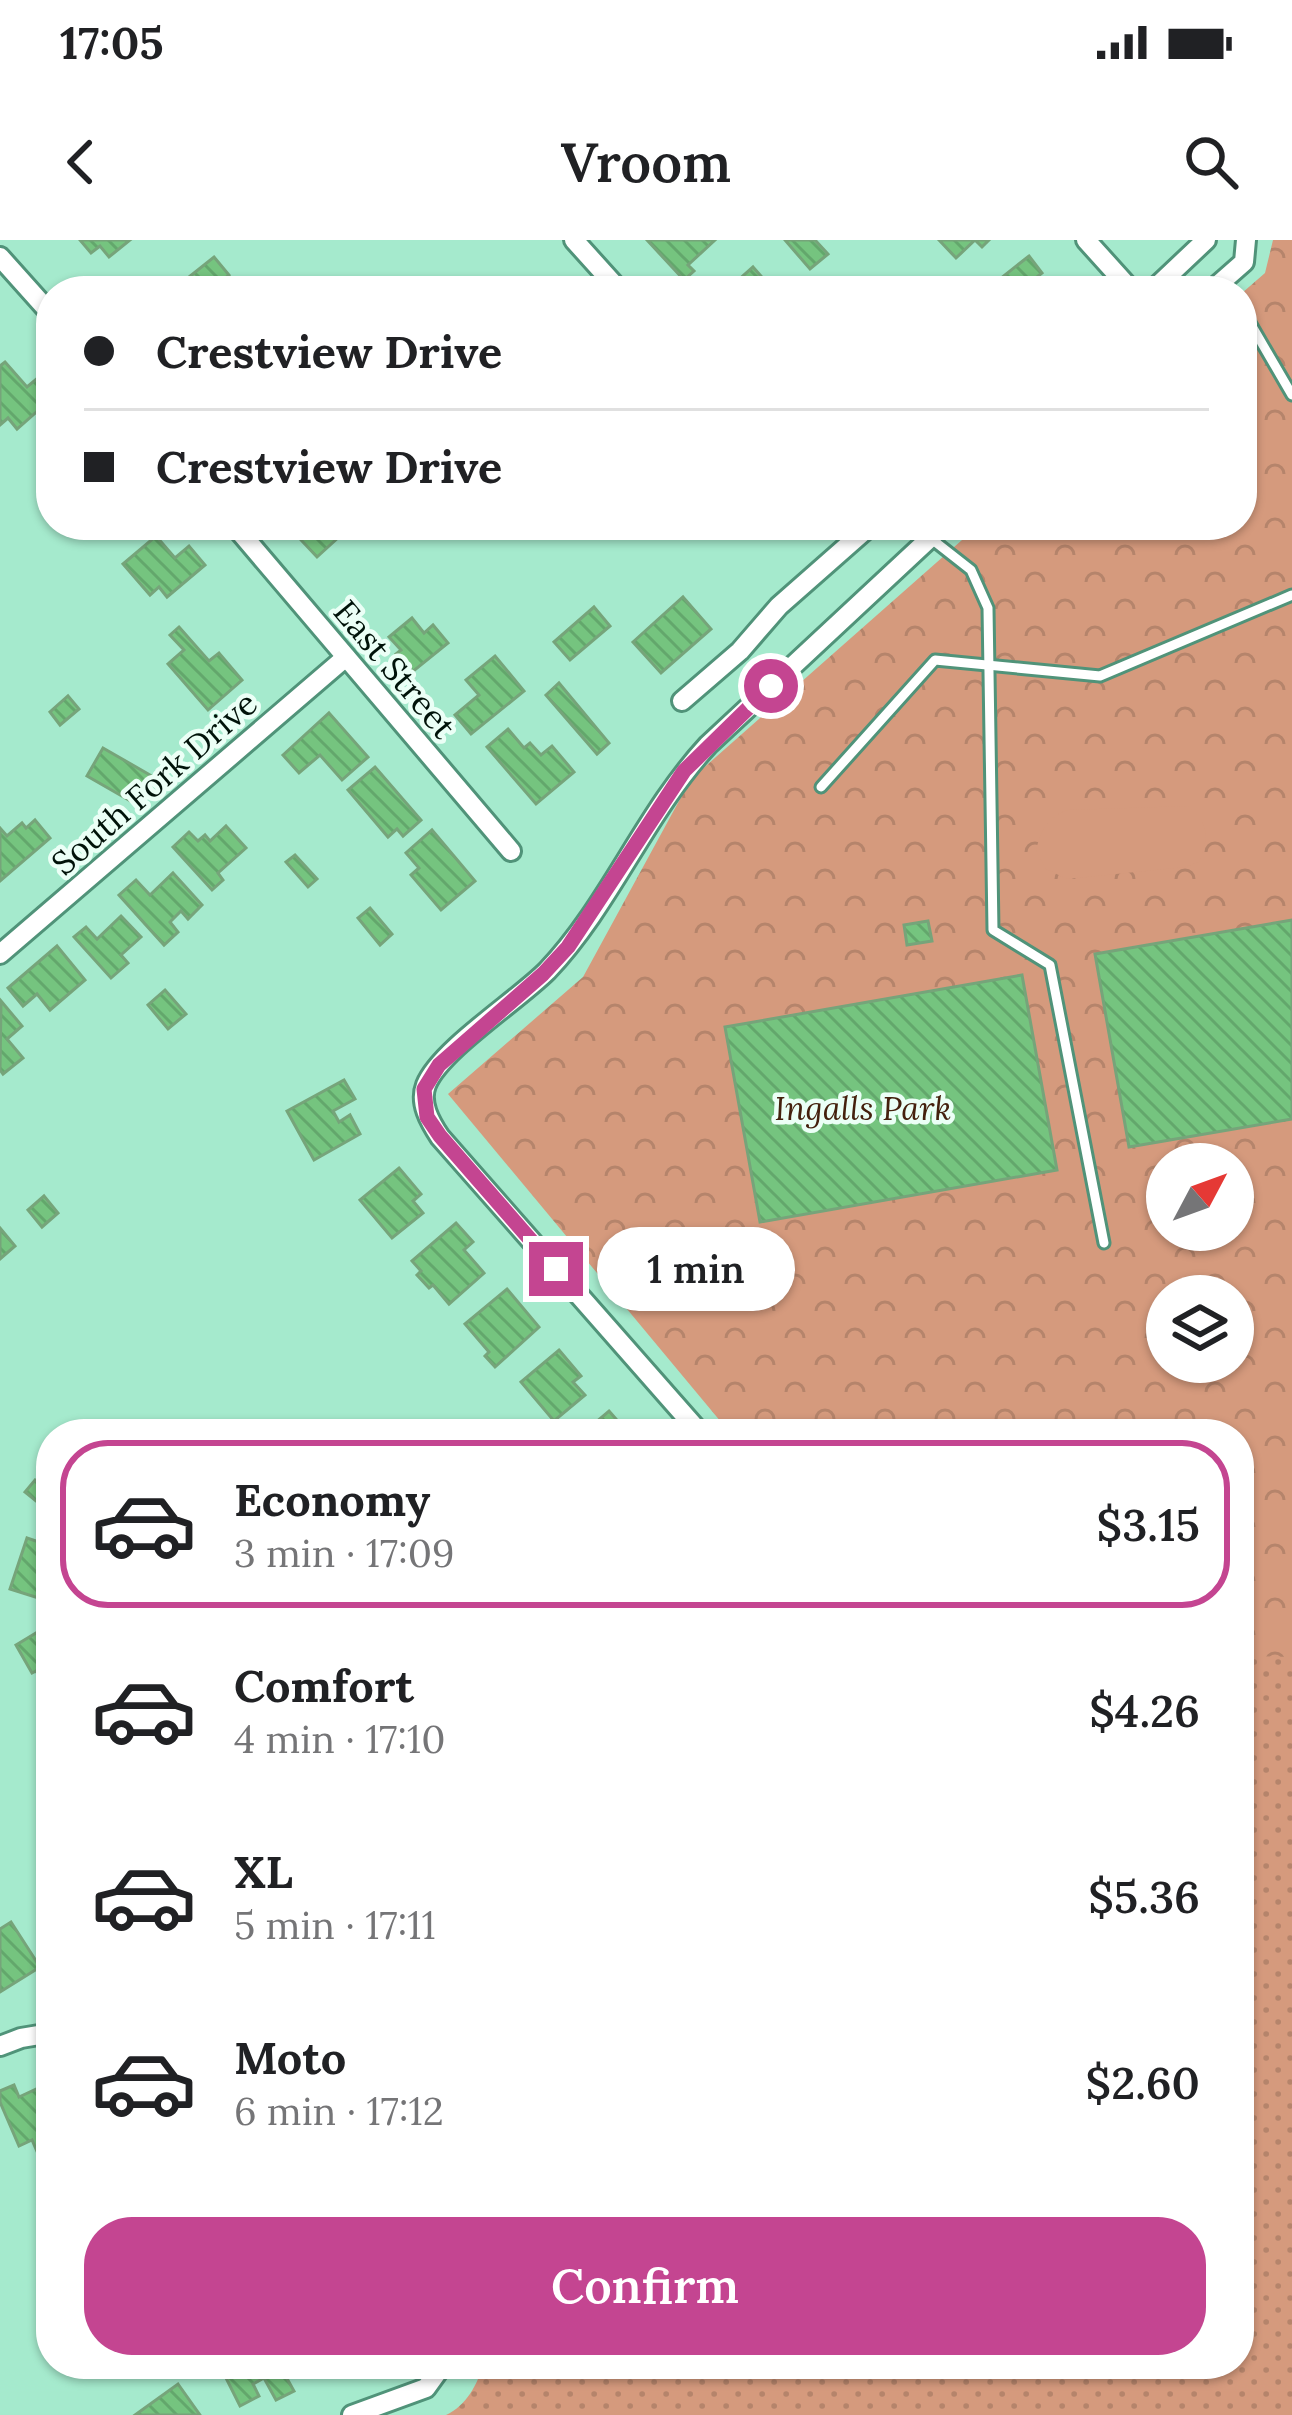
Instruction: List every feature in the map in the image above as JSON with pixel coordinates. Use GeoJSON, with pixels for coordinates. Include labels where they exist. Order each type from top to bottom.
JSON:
{"type":"FeatureCollection","features":[{"type":"Feature","properties":{"kind":"street"},"geometry":{"type":"LineString","coordinates":[[574,240],[606,276]]}},
{"type":"Feature","properties":{"kind":"street"},"geometry":{"type":"LineString","coordinates":[[1086,240],[1118,276]]}},
{"type":"Feature","properties":{"kind":"street"},"geometry":{"type":"LineString","coordinates":[[1168,276],[1206,240]]}},
{"type":"Feature","properties":{"kind":"street"},"geometry":{"type":"LineString","coordinates":[[1232,276],[1244,262],[1246,240]]}},
{"type":"Feature","properties":{"kind":"street"},"geometry":{"type":"LineString","coordinates":[[0,257],[36,297]]}},
{"type":"Feature","properties":{"kind":"street","name":"East Street"},"geometry":{"type":"LineString","coordinates":[[248,540],[511,851]]}},
{"type":"Feature","properties":{"kind":"street"},"geometry":{"type":"LineString","coordinates":[[682,701],[854,540]]}},
{"type":"Feature","properties":{"kind":"street"},"geometry":{"type":"LineString","coordinates":[[687,1419],[440,1136],[427,1117],[424,1089],[439,1065],[568,947],[684,771],[926,540]]}},
{"type":"Feature","properties":{"kind":"street","name":"South Fork Drive"},"geometry":{"type":"LineString","coordinates":[[0,954],[346,657]]}},
{"type":"Feature","properties":{"kind":"street"},"geometry":{"type":"LineString","coordinates":[[0,2046],[36,2036]]}},
{"type":"Feature","properties":{"kind":"street"},"geometry":{"type":"LineString","coordinates":[[352,2415],[426,2389],[433,2379]]}},
{"type":"Feature","properties":{"kind":"lane"},"geometry":{"type":"LineString","coordinates":[[1257,332],[1288,379],[1292,395]]}},
{"type":"Feature","properties":{"kind":"lane"},"geometry":{"type":"LineString","coordinates":[[944,540],[971,570],[988,608],[993,930],[1050,965],[1104,1243]]}},
{"type":"Feature","properties":{"kind":"lane"},"geometry":{"type":"LineString","coordinates":[[821,787],[934,660],[1100,676],[1292,595]]}},
{"type":"Feature","properties":{"kind":"green space","name":"Ingalls Park"},"geometry":{"type":"Polygon","coordinates":[[[1273,240],[1292,240],[1292,1657],[1254,1656],[1254,1419],[719,1419],[448,1094],[583,977],[691,779],[962,540],[1257,540],[1257,280],[1265,273],[1273,240]]]}},
{"type":"Feature","properties":{"kind":"green space"},"geometry":{"type":"Polygon","coordinates":[[[1188,806],[1204,826],[1206,838],[1199,862],[1185,867],[1067,879],[1046,869],[1036,851],[1046,825],[1068,810],[1188,806]]]}},
{"type":"Feature","properties":{"kind":"green space"},"geometry":{"type":"Polygon","coordinates":[[[1292,1426],[1292,2415],[446,2415],[460,2406],[478,2379],[1254,2379],[1254,1432],[1292,1426]]]}},
{"type":"Feature","properties":{"kind":"building"},"geometry":{"type":"Polygon","coordinates":[[[80,240],[130,240],[109,257],[100,246],[91,253],[80,240]]]}},
{"type":"Feature","properties":{"kind":"building"},"geometry":{"type":"Polygon","coordinates":[[[647,240],[715,240],[688,265],[694,271],[680,276],[647,240]]]}},
{"type":"Feature","properties":{"kind":"building"},"geometry":{"type":"Polygon","coordinates":[[[785,240],[815,240],[828,254],[810,269],[785,240]]]}},
{"type":"Feature","properties":{"kind":"building"},"geometry":{"type":"Polygon","coordinates":[[[939,240],[975,240],[956,258],[939,240]]]}},
{"type":"Feature","properties":{"kind":"building"},"geometry":{"type":"Polygon","coordinates":[[[1029,256],[1042,273],[1038,276],[1004,276],[1029,256]]]}},
{"type":"Feature","properties":{"kind":"building"},"geometry":{"type":"Polygon","coordinates":[[[214,257],[229,275],[228,276],[190,276],[214,257]]]}},
{"type":"Feature","properties":{"kind":"building"},"geometry":{"type":"Polygon","coordinates":[[[5,362],[27,387],[36,379],[36,412],[17,429],[8,418],[0,425],[0,366],[5,362]]]}},
{"type":"Feature","properties":{"kind":"building"},"geometry":{"type":"Polygon","coordinates":[[[151,540],[159,540],[175,558],[189,546],[205,565],[167,597],[159,587],[150,595],[123,564],[151,540]]]}},
{"type":"Feature","properties":{"kind":"building"},"geometry":{"type":"Polygon","coordinates":[[[301,540],[336,540],[317,557],[301,540]]]}},
{"type":"Feature","properties":{"kind":"building"},"geometry":{"type":"Polygon","coordinates":[[[683,597],[711,629],[661,673],[633,642],[683,597]]]}},
{"type":"Feature","properties":{"kind":"building"},"geometry":{"type":"Polygon","coordinates":[[[594,607],[610,626],[570,660],[554,642],[594,607]]]}},
{"type":"Feature","properties":{"kind":"building"},"geometry":{"type":"Polygon","coordinates":[[[412,618],[424,633],[433,625],[448,643],[411,673],[389,637],[412,618]]]}},
{"type":"Feature","properties":{"kind":"building"},"geometry":{"type":"Polygon","coordinates":[[[179,627],[209,661],[219,653],[242,680],[208,710],[168,664],[184,650],[170,635],[179,627]]]}},
{"type":"Feature","properties":{"kind":"building"},"geometry":{"type":"Polygon","coordinates":[[[495,656],[524,691],[471,734],[455,715],[479,695],[466,680],[495,656]]]}},
{"type":"Feature","properties":{"kind":"building"},"geometry":{"type":"Polygon","coordinates":[[[559,683],[609,743],[597,754],[546,695],[559,683]]]}},
{"type":"Feature","properties":{"kind":"building"},"geometry":{"type":"Polygon","coordinates":[[[68,696],[79,709],[60,725],[50,712],[68,696]]]}},
{"type":"Feature","properties":{"kind":"building"},"geometry":{"type":"Polygon","coordinates":[[[329,713],[368,757],[342,780],[320,755],[299,773],[283,755],[329,713]]]}},
{"type":"Feature","properties":{"kind":"building"},"geometry":{"type":"Polygon","coordinates":[[[508,729],[524,748],[530,743],[541,755],[552,746],[574,772],[536,804],[487,747],[508,729]]]}},
{"type":"Feature","properties":{"kind":"building"},"geometry":{"type":"Polygon","coordinates":[[[103,748],[150,775],[134,803],[87,776],[103,748]]]}},
{"type":"Feature","properties":{"kind":"building"},"geometry":{"type":"Polygon","coordinates":[[[375,767],[421,820],[403,836],[397,829],[388,837],[348,790],[375,767]]]}},
{"type":"Feature","properties":{"kind":"building"},"geometry":{"type":"Polygon","coordinates":[[[35,820],[50,838],[0,881],[0,828],[7,836],[22,823],[26,828],[35,820]]]}},
{"type":"Feature","properties":{"kind":"building"},"geometry":{"type":"Polygon","coordinates":[[[226,826],[246,848],[218,873],[223,880],[212,890],[173,847],[189,832],[198,841],[205,835],[210,841],[226,826]]]}},
{"type":"Feature","properties":{"kind":"building"},"geometry":{"type":"Polygon","coordinates":[[[432,830],[475,881],[441,910],[411,875],[419,868],[406,853],[432,830]]]}},
{"type":"Feature","properties":{"kind":"building"},"geometry":{"type":"Polygon","coordinates":[[[295,855],[317,879],[308,887],[286,862],[295,855]]]}},
{"type":"Feature","properties":{"kind":"building"},"geometry":{"type":"Polygon","coordinates":[[[173,873],[202,905],[188,919],[181,911],[170,922],[178,932],[164,945],[119,895],[136,880],[150,895],[173,873]]]}},
{"type":"Feature","properties":{"kind":"building"},"geometry":{"type":"Polygon","coordinates":[[[370,908],[392,934],[380,945],[358,918],[370,908]]]}},
{"type":"Feature","properties":{"kind":"building"},"geometry":{"type":"Polygon","coordinates":[[[121,916],[141,937],[121,955],[128,963],[111,978],[74,937],[86,927],[97,939],[121,916]]]}},
{"type":"Feature","properties":{"kind":"building"},"geometry":{"type":"Polygon","coordinates":[[[1292,920],[1292,1119],[1129,1147],[1095,954],[1292,920]]]}},
{"type":"Feature","properties":{"kind":"building"},"geometry":{"type":"Polygon","coordinates":[[[928,921],[932,941],[907,945],[904,925],[928,921]]]}},
{"type":"Feature","properties":{"kind":"building"},"geometry":{"type":"Polygon","coordinates":[[[57,946],[85,980],[50,1010],[37,994],[23,1006],[8,988],[57,946]]]}},
{"type":"Feature","properties":{"kind":"building"},"geometry":{"type":"Polygon","coordinates":[[[1022,975],[1057,1170],[760,1222],[725,1027],[1022,975]]]}},
{"type":"Feature","properties":{"kind":"building"},"geometry":{"type":"Polygon","coordinates":[[[165,990],[186,1014],[168,1029],[148,1005],[165,990]]]}},
{"type":"Feature","properties":{"kind":"building"},"geometry":{"type":"Polygon","coordinates":[[[1,1001],[22,1026],[7,1039],[23,1058],[3,1074],[0,1070],[1,1001]]]}},
{"type":"Feature","properties":{"kind":"building"},"geometry":{"type":"Polygon","coordinates":[[[344,1080],[355,1099],[333,1111],[339,1122],[350,1115],[360,1134],[314,1160],[287,1111],[344,1080]]]}},
{"type":"Feature","properties":{"kind":"building"},"geometry":{"type":"Polygon","coordinates":[[[399,1168],[421,1194],[413,1201],[423,1213],[392,1238],[360,1200],[399,1168]]]}},
{"type":"Feature","properties":{"kind":"building"},"geometry":{"type":"Polygon","coordinates":[[[44,1196],[58,1213],[42,1227],[28,1210],[44,1196]]]}},
{"type":"Feature","properties":{"kind":"building"},"geometry":{"type":"Polygon","coordinates":[[[456,1223],[473,1242],[464,1250],[484,1273],[449,1304],[417,1275],[421,1271],[412,1261],[456,1223]]]}},
{"type":"Feature","properties":{"kind":"building"},"geometry":{"type":"Polygon","coordinates":[[[0,1228],[15,1246],[0,1259],[0,1228]]]}},
{"type":"Feature","properties":{"kind":"building"},"geometry":{"type":"Polygon","coordinates":[[[507,1289],[539,1327],[495,1367],[485,1356],[489,1352],[465,1324],[507,1289]]]}},
{"type":"Feature","properties":{"kind":"building"},"geometry":{"type":"Polygon","coordinates":[[[559,1350],[581,1376],[573,1382],[585,1395],[552,1419],[521,1382],[559,1350]]]}},
{"type":"Feature","properties":{"kind":"building"},"geometry":{"type":"Polygon","coordinates":[[[35,1480],[36,1481],[36,1501],[25,1492],[35,1480]]]}},
{"type":"Feature","properties":{"kind":"building"},"geometry":{"type":"Polygon","coordinates":[[[27,1538],[36,1541],[36,1597],[10,1589],[27,1538]]]}},
{"type":"Feature","properties":{"kind":"building"},"geometry":{"type":"Polygon","coordinates":[[[36,1633],[36,1671],[32,1673],[16,1645],[36,1633]]]}},
{"type":"Feature","properties":{"kind":"building"},"geometry":{"type":"Polygon","coordinates":[[[11,1922],[36,1961],[36,1970],[0,1992],[0,1929],[11,1922]]]}},
{"type":"Feature","properties":{"kind":"building"},"geometry":{"type":"Polygon","coordinates":[[[14,2085],[19,2097],[36,2089],[36,2149],[32,2140],[19,2146],[0,2091],[14,2085]]]}},
{"type":"Feature","properties":{"kind":"building"},"geometry":{"type":"Polygon","coordinates":[[[226,2379],[262,2379],[253,2384],[259,2396],[240,2406],[226,2379]]]}},
{"type":"Feature","properties":{"kind":"building"},"geometry":{"type":"Polygon","coordinates":[[[265,2379],[287,2379],[294,2391],[276,2400],[265,2379]]]}},
{"type":"Feature","properties":{"kind":"building"},"geometry":{"type":"Polygon","coordinates":[[[178,2384],[200,2415],[135,2415],[178,2384]]]}},
{"type":"Feature","properties":{"kind":"route"},"geometry":{"type":"LineString","coordinates":[[556,1269],[440,1136],[427,1117],[424,1089],[439,1065],[568,947],[684,771],[771,686]]}}]}
